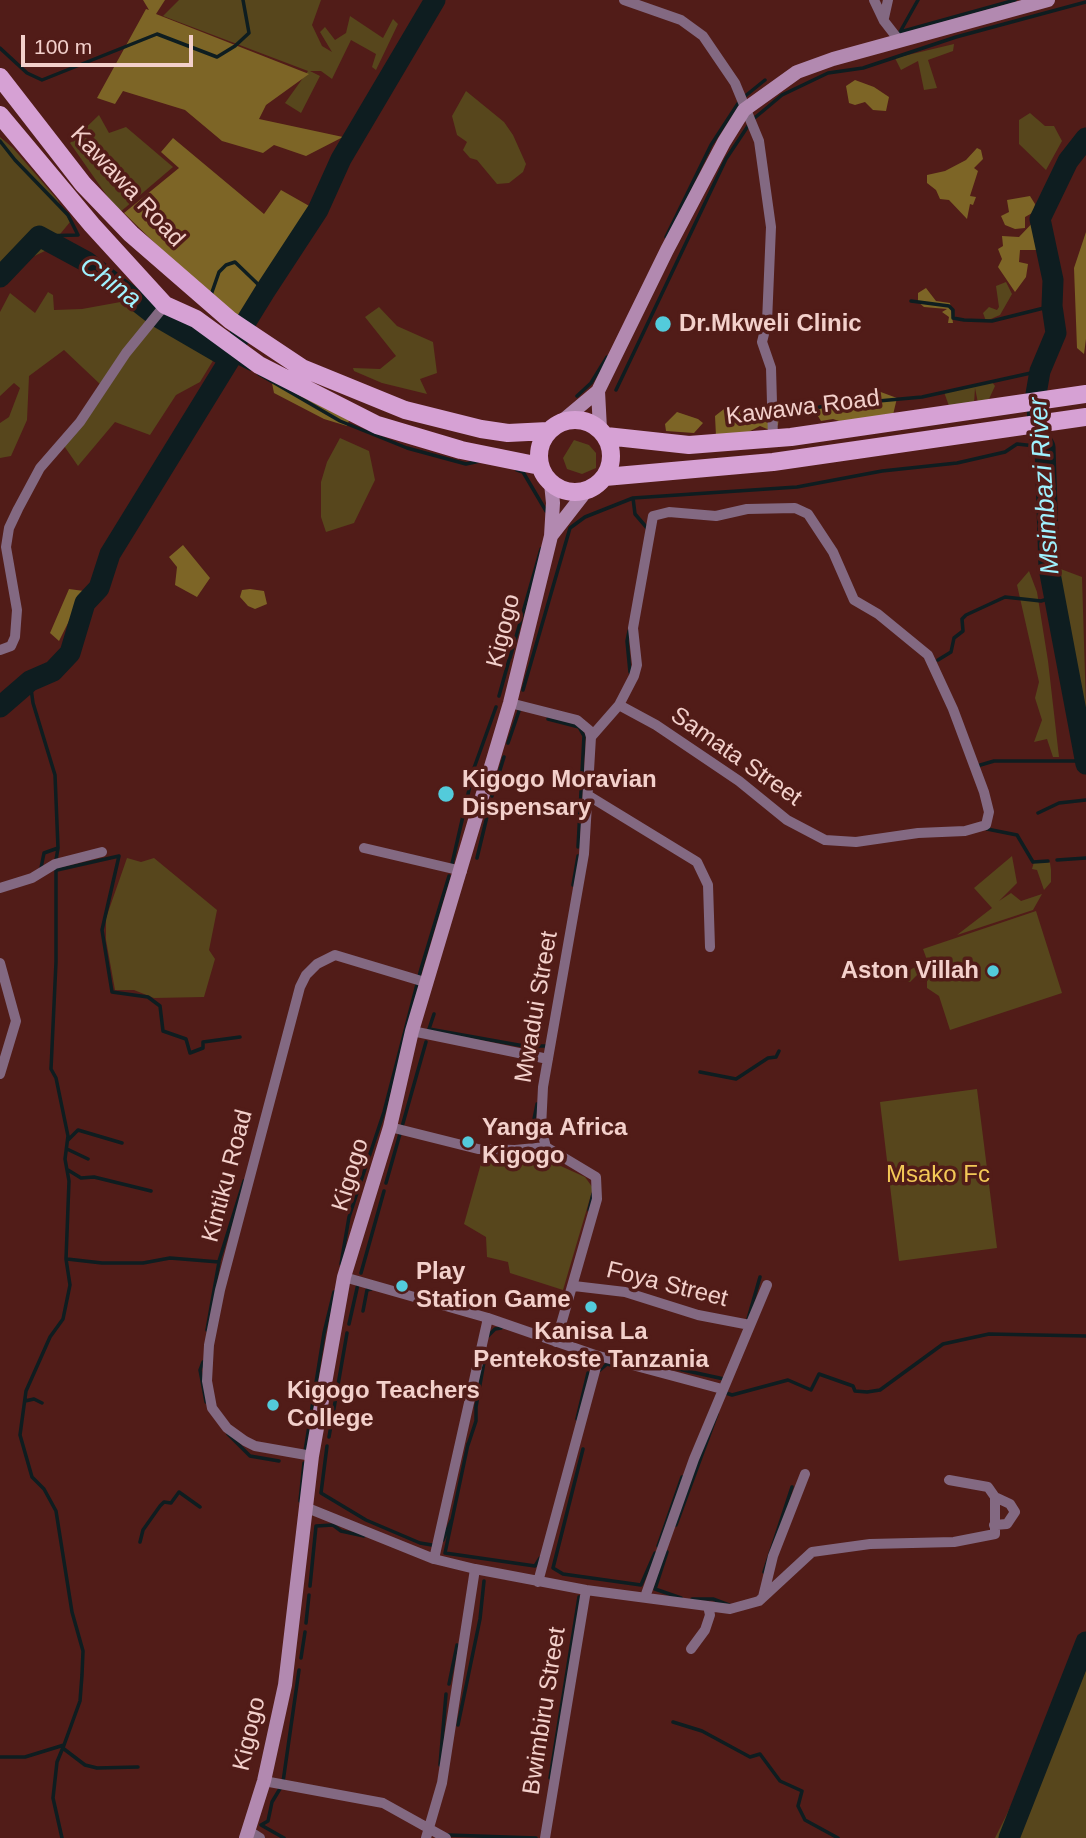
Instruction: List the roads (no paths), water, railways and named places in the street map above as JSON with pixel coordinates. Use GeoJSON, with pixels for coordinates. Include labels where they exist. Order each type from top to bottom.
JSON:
{"type":"FeatureCollection","features":[{"type":"Feature","properties":{"kind":"main road"},"geometry":{"type":"LineString","coordinates":[[586,491],[573,493],[551,483],[540,466],[540,447],[555,427],[598,391],[667,250],[744,110],[797,72],[898,39],[1048,0]]}},
{"type":"Feature","properties":{"kind":"main road","name":"Kawawa Road"},"geometry":{"type":"LineString","coordinates":[[0,77],[83,184],[131,234],[230,320],[302,368],[405,410],[481,429],[508,433],[555,427]]}},
{"type":"Feature","properties":{"kind":"main road","name":"Kawawa Road"},"geometry":{"type":"LineString","coordinates":[[0,115],[92,225],[165,305],[214,331],[244,355],[377,425],[461,450],[540,466]]}},
{"type":"Feature","properties":{"kind":"main road"},"geometry":{"type":"LineString","coordinates":[[551,536],[586,491],[605,477],[611,464],[611,450],[603,433],[598,391]]}},
{"type":"Feature","properties":{"kind":"main road","name":"Kawawa Road"},"geometry":{"type":"LineString","coordinates":[[603,433],[689,445],[773,439],[1086,394]]}},
{"type":"Feature","properties":{"kind":"main road","name":"Kawawa Road"},"geometry":{"type":"LineString","coordinates":[[605,477],[773,462],[1084,417]]}},
{"type":"Feature","properties":{"kind":"main road"},"geometry":{"type":"LineString","coordinates":[[555,427],[582,420],[603,433]]}},
{"type":"Feature","properties":{"kind":"main road"},"geometry":{"type":"LineString","coordinates":[[551,483],[551,536]]}},
{"type":"Feature","properties":{"kind":"main road","name":"Kigogo"},"geometry":{"type":"LineString","coordinates":[[252,1836],[286,1675],[312,1456],[344,1277],[390,1127],[412,1031],[462,872],[510,703],[551,536]]}},
{"type":"Feature","properties":{"kind":"street"},"geometry":{"type":"LineString","coordinates":[[624,0],[681,20],[703,36],[735,83],[759,141],[769,198],[767,312],[762,342],[771,368],[773,439]]}},
{"type":"Feature","properties":{"kind":"street"},"geometry":{"type":"LineString","coordinates":[[874,0],[884,21],[898,39]]}},
{"type":"Feature","properties":{"kind":"street"},"geometry":{"type":"LineString","coordinates":[[884,21],[888,0]]}},
{"type":"Feature","properties":{"kind":"street"},"geometry":{"type":"LineString","coordinates":[[0,650],[11,646],[15,637],[17,610],[6,547],[9,528],[18,509],[40,468],[80,422],[126,353],[165,305]]}},
{"type":"Feature","properties":{"kind":"street","name":"Samata Street"},"geometry":{"type":"LineString","coordinates":[[796,508],[808,514],[833,552],[854,600],[878,614],[928,655],[978,775],[989,812],[988,820],[985,828],[965,831],[918,833],[856,842],[829,841],[787,820],[739,781],[620,705],[637,664],[632,628],[653,516],[670,512],[716,516],[747,509],[796,508]]}},
{"type":"Feature","properties":{"kind":"street"},"geometry":{"type":"LineString","coordinates":[[510,703],[577,720],[589,730],[591,737]]}},
{"type":"Feature","properties":{"kind":"street"},"geometry":{"type":"LineString","coordinates":[[591,737],[620,705]]}},
{"type":"Feature","properties":{"kind":"street","name":"Mwadui Street"},"geometry":{"type":"LineString","coordinates":[[546,1147],[541,1128],[548,1059],[570,948],[584,853],[591,737]]}},
{"type":"Feature","properties":{"kind":"street"},"geometry":{"type":"LineString","coordinates":[[589,796],[697,862],[708,885],[710,947]]}},
{"type":"Feature","properties":{"kind":"street"},"geometry":{"type":"LineString","coordinates":[[364,848],[462,872]]}},
{"type":"Feature","properties":{"kind":"street"},"geometry":{"type":"LineString","coordinates":[[0,888],[32,878],[55,864],[102,852]]}},
{"type":"Feature","properties":{"kind":"street","name":"Kintiku Road"},"geometry":{"type":"LineString","coordinates":[[312,1456],[255,1446],[227,1428],[212,1408],[207,1381],[209,1345],[220,1290],[300,987],[306,975],[317,964],[335,955],[428,983]]}},
{"type":"Feature","properties":{"kind":"street"},"geometry":{"type":"LineString","coordinates":[[0,963],[16,1021],[13,1041],[0,1073]]}},
{"type":"Feature","properties":{"kind":"street"},"geometry":{"type":"LineString","coordinates":[[412,1031],[548,1059]]}},
{"type":"Feature","properties":{"kind":"street"},"geometry":{"type":"LineString","coordinates":[[390,1127],[478,1149],[546,1147],[596,1177],[597,1199],[556,1342]]}},
{"type":"Feature","properties":{"kind":"street"},"geometry":{"type":"LineString","coordinates":[[344,1277],[488,1318],[599,1356],[722,1389]]}},
{"type":"Feature","properties":{"kind":"street"},"geometry":{"type":"LineString","coordinates":[[645,1597],[722,1389],[767,1285]]}},
{"type":"Feature","properties":{"kind":"street","name":"Foya Street"},"geometry":{"type":"LineString","coordinates":[[574,1286],[625,1292],[698,1315],[750,1325]]}},
{"type":"Feature","properties":{"kind":"street"},"geometry":{"type":"LineString","coordinates":[[434,1559],[488,1318]]}},
{"type":"Feature","properties":{"kind":"street"},"geometry":{"type":"LineString","coordinates":[[538,1582],[599,1356]]}},
{"type":"Feature","properties":{"kind":"street"},"geometry":{"type":"LineString","coordinates":[[763,1597],[775,1550],[805,1474]]}},
{"type":"Feature","properties":{"kind":"street"},"geometry":{"type":"LineString","coordinates":[[949,1480],[983,1484],[995,1497],[1010,1504],[1014,1512],[1007,1524],[994,1525]]}},
{"type":"Feature","properties":{"kind":"street"},"geometry":{"type":"LineString","coordinates":[[305,1507],[434,1559],[475,1569],[586,1590],[738,1608],[763,1597],[812,1552],[870,1544],[954,1542],[995,1534],[995,1497]]}},
{"type":"Feature","properties":{"kind":"street"},"geometry":{"type":"LineString","coordinates":[[427,1834],[442,1783],[475,1569]]}},
{"type":"Feature","properties":{"kind":"street","name":"Bwimbiru Street"},"geometry":{"type":"LineString","coordinates":[[545,1838],[586,1590]]}},
{"type":"Feature","properties":{"kind":"street"},"geometry":{"type":"LineString","coordinates":[[691,1649],[705,1630],[710,1615],[708,1606]]}},
{"type":"Feature","properties":{"kind":"street"},"geometry":{"type":"LineString","coordinates":[[264,1781],[383,1804],[427,1834],[446,1838]]}},
{"type":"Feature","properties":{"kind":"waterway"},"geometry":{"type":"LineString","coordinates":[[0,48],[27,73],[42,80],[157,34],[217,57],[249,33],[243,0]]}},
{"type":"Feature","properties":{"kind":"waterway"},"geometry":{"type":"LineString","coordinates":[[0,707],[30,681],[53,671],[70,653],[85,603],[99,588],[110,554],[230,359],[244,325],[318,210],[341,159],[435,0]]}},
{"type":"Feature","properties":{"kind":"waterway"},"geometry":{"type":"LineString","coordinates":[[900,32],[918,0]]}},
{"type":"Feature","properties":{"kind":"waterway"},"geometry":{"type":"LineString","coordinates":[[900,32],[1015,0]]}},
{"type":"Feature","properties":{"kind":"waterway"},"geometry":{"type":"LineString","coordinates":[[616,390],[726,159],[752,120],[782,95],[828,73],[863,68],[956,37],[1086,2]]}},
{"type":"Feature","properties":{"kind":"waterway"},"geometry":{"type":"LineString","coordinates":[[744,97],[765,80]]}},
{"type":"Feature","properties":{"kind":"waterway"},"geometry":{"type":"LineString","coordinates":[[666,237],[711,145],[739,102]]}},
{"type":"Feature","properties":{"kind":"waterway","name":"Msimbazi River"},"geometry":{"type":"LineString","coordinates":[[1086,138],[1068,161],[1040,219],[1053,280],[1052,306],[1056,333],[1040,371],[1036,394],[1039,435],[1045,447],[1049,568],[1086,764]]}},
{"type":"Feature","properties":{"kind":"waterway"},"geometry":{"type":"LineString","coordinates":[[0,141],[68,215],[78,235],[39,236]]}},
{"type":"Feature","properties":{"kind":"waterway","name":"China"},"geometry":{"type":"LineString","coordinates":[[0,277],[39,236],[87,262],[156,316],[230,359]]}},
{"type":"Feature","properties":{"kind":"waterway"},"geometry":{"type":"LineString","coordinates":[[211,295],[219,272],[226,265],[235,262],[265,291]]}},
{"type":"Feature","properties":{"kind":"waterway"},"geometry":{"type":"LineString","coordinates":[[911,301],[949,306],[953,310],[953,318],[992,321],[1052,306]]}},
{"type":"Feature","properties":{"kind":"waterway"},"geometry":{"type":"LineString","coordinates":[[577,396],[591,383],[607,357]]}},
{"type":"Feature","properties":{"kind":"waterway"},"geometry":{"type":"LineString","coordinates":[[230,359],[250,369]]}},
{"type":"Feature","properties":{"kind":"waterway"},"geometry":{"type":"LineString","coordinates":[[785,416],[824,406],[922,397],[1040,371]]}},
{"type":"Feature","properties":{"kind":"waterway"},"geometry":{"type":"LineString","coordinates":[[259,374],[340,421],[407,448],[466,464],[480,461]]}},
{"type":"Feature","properties":{"kind":"waterway"},"geometry":{"type":"LineString","coordinates":[[523,690],[570,528],[585,517],[633,498],[797,487],[882,471],[957,463],[1005,452],[1017,444],[1045,447]]}},
{"type":"Feature","properties":{"kind":"waterway"},"geometry":{"type":"LineString","coordinates":[[517,470],[523,472],[546,511]]}},
{"type":"Feature","properties":{"kind":"waterway"},"geometry":{"type":"LineString","coordinates":[[633,498],[635,514],[647,528]]}},
{"type":"Feature","properties":{"kind":"waterway"},"geometry":{"type":"LineString","coordinates":[[510,658],[541,549]]}},
{"type":"Feature","properties":{"kind":"waterway"},"geometry":{"type":"LineString","coordinates":[[938,660],[951,652],[954,638],[963,631],[962,619],[966,615],[1005,597],[1041,601],[1054,597]]}},
{"type":"Feature","properties":{"kind":"waterway"},"geometry":{"type":"LineString","coordinates":[[629,631],[627,641],[630,672]]}},
{"type":"Feature","properties":{"kind":"waterway"},"geometry":{"type":"LineString","coordinates":[[499,696],[509,660]]}},
{"type":"Feature","properties":{"kind":"waterway"},"geometry":{"type":"LineString","coordinates":[[30,681],[33,703],[55,775],[58,848],[56,860]]}},
{"type":"Feature","properties":{"kind":"waterway"},"geometry":{"type":"LineString","coordinates":[[452,864],[474,768],[496,707]]}},
{"type":"Feature","properties":{"kind":"waterway"},"geometry":{"type":"LineString","coordinates":[[508,743],[519,711]]}},
{"type":"Feature","properties":{"kind":"waterway"},"geometry":{"type":"LineString","coordinates":[[548,719],[579,727],[584,736],[578,847]]}},
{"type":"Feature","properties":{"kind":"waterway"},"geometry":{"type":"LineString","coordinates":[[492,796],[504,757]]}},
{"type":"Feature","properties":{"kind":"waterway"},"geometry":{"type":"LineString","coordinates":[[977,766],[994,761],[1085,761]]}},
{"type":"Feature","properties":{"kind":"waterway"},"geometry":{"type":"LineString","coordinates":[[1038,813],[1059,803],[1086,800]]}},
{"type":"Feature","properties":{"kind":"waterway"},"geometry":{"type":"LineString","coordinates":[[477,858],[490,804]]}},
{"type":"Feature","properties":{"kind":"waterway"},"geometry":{"type":"LineString","coordinates":[[987,829],[1017,835],[1033,862],[1048,861]]}},
{"type":"Feature","properties":{"kind":"waterway"},"geometry":{"type":"LineString","coordinates":[[41,868],[44,853],[58,848]]}},
{"type":"Feature","properties":{"kind":"waterway"},"geometry":{"type":"LineString","coordinates":[[57,870],[119,856],[102,930],[112,992],[148,997],[160,1006],[163,1031],[186,1039],[190,1053],[203,1048],[203,1042],[240,1037]]}},
{"type":"Feature","properties":{"kind":"waterway"},"geometry":{"type":"LineString","coordinates":[[573,885],[578,856]]}},
{"type":"Feature","properties":{"kind":"waterway"},"geometry":{"type":"LineString","coordinates":[[1057,860],[1086,858]]}},
{"type":"Feature","properties":{"kind":"waterway"},"geometry":{"type":"LineString","coordinates":[[0,1757],[25,1757],[64,1745],[80,1701],[82,1675],[83,1651],[72,1612],[56,1511],[44,1489],[32,1477],[20,1435],[26,1391],[50,1337],[63,1319],[70,1285],[66,1259],[69,1181],[65,1159],[68,1136],[56,1078],[51,1069],[56,962],[56,867]]}},
{"type":"Feature","properties":{"kind":"waterway"},"geometry":{"type":"LineString","coordinates":[[341,1264],[349,1217],[384,1112],[421,969],[449,876]]}},
{"type":"Feature","properties":{"kind":"waterway"},"geometry":{"type":"LineString","coordinates":[[434,1014],[429,1029],[524,1046],[547,1046]]}},
{"type":"Feature","properties":{"kind":"waterway"},"geometry":{"type":"LineString","coordinates":[[386,1183],[426,1042]]}},
{"type":"Feature","properties":{"kind":"waterway"},"geometry":{"type":"LineString","coordinates":[[700,1072],[736,1079],[768,1058],[776,1057],[779,1051]]}},
{"type":"Feature","properties":{"kind":"waterway"},"geometry":{"type":"LineString","coordinates":[[534,1143],[532,1129],[537,1104]]}},
{"type":"Feature","properties":{"kind":"waterway"},"geometry":{"type":"LineString","coordinates":[[68,1140],[78,1130],[122,1143]]}},
{"type":"Feature","properties":{"kind":"waterway"},"geometry":{"type":"LineString","coordinates":[[67,1149],[88,1159]]}},
{"type":"Feature","properties":{"kind":"waterway"},"geometry":{"type":"LineString","coordinates":[[543,1154],[553,1157]]}},
{"type":"Feature","properties":{"kind":"waterway"},"geometry":{"type":"LineString","coordinates":[[68,1170],[81,1178],[94,1177],[151,1191]]}},
{"type":"Feature","properties":{"kind":"waterway"},"geometry":{"type":"LineString","coordinates":[[219,1261],[244,1181]]}},
{"type":"Feature","properties":{"kind":"waterway"},"geometry":{"type":"LineString","coordinates":[[361,1273],[384,1191]]}},
{"type":"Feature","properties":{"kind":"waterway"},"geometry":{"type":"LineString","coordinates":[[589,1210],[593,1194]]}},
{"type":"Feature","properties":{"kind":"waterway"},"geometry":{"type":"LineString","coordinates":[[67,1259],[102,1263],[143,1263],[170,1258],[219,1262],[207,1330]]}},
{"type":"Feature","properties":{"kind":"waterway"},"geometry":{"type":"LineString","coordinates":[[748,1319],[760,1277]]}},
{"type":"Feature","properties":{"kind":"waterway"},"geometry":{"type":"LineString","coordinates":[[349,1324],[358,1284]]}},
{"type":"Feature","properties":{"kind":"waterway"},"geometry":{"type":"LineString","coordinates":[[363,1311],[367,1290],[371,1289]]}},
{"type":"Feature","properties":{"kind":"waterway"},"geometry":{"type":"LineString","coordinates":[[305,1451],[324,1333],[334,1292]]}},
{"type":"Feature","properties":{"kind":"waterway"},"geometry":{"type":"LineString","coordinates":[[488,1336],[495,1329],[501,1328]]}},
{"type":"Feature","properties":{"kind":"waterway"},"geometry":{"type":"LineString","coordinates":[[329,1437],[347,1333]]}},
{"type":"Feature","properties":{"kind":"waterway"},"geometry":{"type":"LineString","coordinates":[[726,1393],[732,1395],[788,1380],[811,1390],[819,1374],[853,1386],[855,1391],[880,1390],[943,1344],[989,1334],[1086,1336]]}},
{"type":"Feature","properties":{"kind":"waterway"},"geometry":{"type":"LineString","coordinates":[[476,1407],[486,1351]]}},
{"type":"Feature","properties":{"kind":"waterway"},"geometry":{"type":"LineString","coordinates":[[619,1356],[724,1379]]}},
{"type":"Feature","properties":{"kind":"waterway"},"geometry":{"type":"LineString","coordinates":[[203,1362],[200,1370],[206,1402]]}},
{"type":"Feature","properties":{"kind":"waterway"},"geometry":{"type":"LineString","coordinates":[[600,1370],[607,1364],[615,1366]]}},
{"type":"Feature","properties":{"kind":"waterway"},"geometry":{"type":"LineString","coordinates":[[577,1419],[588,1373]]}},
{"type":"Feature","properties":{"kind":"waterway"},"geometry":{"type":"LineString","coordinates":[[25,1401],[34,1399],[42,1403]]}},
{"type":"Feature","properties":{"kind":"waterway"},"geometry":{"type":"LineString","coordinates":[[468,1445],[476,1421],[476,1405]]}},
{"type":"Feature","properties":{"kind":"waterway"},"geometry":{"type":"LineString","coordinates":[[676,1525],[717,1414]]}},
{"type":"Feature","properties":{"kind":"waterway"},"geometry":{"type":"LineString","coordinates":[[228,1434],[250,1456],[279,1461]]}},
{"type":"Feature","properties":{"kind":"waterway"},"geometry":{"type":"LineString","coordinates":[[468,1444],[445,1553],[535,1566],[540,1558]]}},
{"type":"Feature","properties":{"kind":"waterway"},"geometry":{"type":"LineString","coordinates":[[327,1446],[321,1493],[366,1520],[420,1543],[432,1545]]}},
{"type":"Feature","properties":{"kind":"waterway"},"geometry":{"type":"LineString","coordinates":[[583,1449],[553,1568],[563,1574],[641,1585],[655,1553]]}},
{"type":"Feature","properties":{"kind":"waterway"},"geometry":{"type":"LineString","coordinates":[[300,1501],[304,1463]]}},
{"type":"Feature","properties":{"kind":"waterway"},"geometry":{"type":"LineString","coordinates":[[658,1546],[682,1477]]}},
{"type":"Feature","properties":{"kind":"waterway"},"geometry":{"type":"LineString","coordinates":[[764,1572],[792,1487]]}},
{"type":"Feature","properties":{"kind":"waterway"},"geometry":{"type":"LineString","coordinates":[[140,1542],[143,1530],[160,1506],[164,1502],[171,1503],[179,1492],[200,1507]]}},
{"type":"Feature","properties":{"kind":"waterway"},"geometry":{"type":"LineString","coordinates":[[443,1540],[451,1521]]}},
{"type":"Feature","properties":{"kind":"waterway"},"geometry":{"type":"LineString","coordinates":[[310,1586],[316,1526],[333,1525],[341,1531],[364,1536]]}},
{"type":"Feature","properties":{"kind":"waterway"},"geometry":{"type":"LineString","coordinates":[[667,1552],[655,1589],[681,1598]]}},
{"type":"Feature","properties":{"kind":"waterway"},"geometry":{"type":"LineString","coordinates":[[458,1725],[480,1619],[484,1581]]}},
{"type":"Feature","properties":{"kind":"waterway"},"geometry":{"type":"LineString","coordinates":[[306,1623],[309,1595]]}},
{"type":"Feature","properties":{"kind":"waterway"},"geometry":{"type":"LineString","coordinates":[[550,1778],[579,1597]]}},
{"type":"Feature","properties":{"kind":"waterway"},"geometry":{"type":"LineString","coordinates":[[692,1599],[713,1599],[729,1605]]}},
{"type":"Feature","properties":{"kind":"waterway"},"geometry":{"type":"LineString","coordinates":[[301,1658],[305,1632]]}},
{"type":"Feature","properties":{"kind":"waterway","name":"Msimbazi River"},"geometry":{"type":"LineString","coordinates":[[1009,1838],[1086,1642]]}},
{"type":"Feature","properties":{"kind":"waterway"},"geometry":{"type":"LineString","coordinates":[[449,1684],[457,1645]]}},
{"type":"Feature","properties":{"kind":"waterway"},"geometry":{"type":"LineString","coordinates":[[283,1782],[299,1670]]}},
{"type":"Feature","properties":{"kind":"waterway"},"geometry":{"type":"LineString","coordinates":[[440,1765],[446,1694]]}},
{"type":"Feature","properties":{"kind":"waterway"},"geometry":{"type":"LineString","coordinates":[[673,1722],[702,1731],[750,1757],[760,1754],[780,1781],[802,1791],[798,1806],[805,1820],[838,1838]]}},
{"type":"Feature","properties":{"kind":"waterway"},"geometry":{"type":"LineString","coordinates":[[62,1838],[53,1798],[57,1762],[64,1745]]}},
{"type":"Feature","properties":{"kind":"waterway"},"geometry":{"type":"LineString","coordinates":[[64,1749],[85,1765],[97,1768],[138,1767]]}},
{"type":"Feature","properties":{"kind":"waterway"},"geometry":{"type":"LineString","coordinates":[[281,1787],[272,1802],[268,1821],[261,1825],[284,1838]]}},
{"type":"Feature","properties":{"kind":"waterway"},"geometry":{"type":"LineString","coordinates":[[448,1835],[536,1838]]}},
{"type":"Feature","properties":{"kind":"place","name":"Dr.Mkweli Clinic"},"geometry":{"type":"Point","coordinates":[663,324]}},
{"type":"Feature","properties":{"kind":"place","name":"Kigogo Moravian Dispensary"},"geometry":{"type":"Point","coordinates":[446,794]}},
{"type":"Feature","properties":{"kind":"place","name":"Aston Villah"},"geometry":{"type":"Point","coordinates":[993,971]}},
{"type":"Feature","properties":{"kind":"place","name":"Yanga Africa Kigogo"},"geometry":{"type":"Point","coordinates":[468,1142]}},
{"type":"Feature","properties":{"kind":"place","name":"Play Station Game"},"geometry":{"type":"Point","coordinates":[402,1286]}},
{"type":"Feature","properties":{"kind":"place","name":"Kanisa La Pentekoste Tanzania"},"geometry":{"type":"Point","coordinates":[591,1307]}},
{"type":"Feature","properties":{"kind":"place","name":"Kigogo Teachers College"},"geometry":{"type":"Point","coordinates":[273,1405]}},
{"type":"Feature","properties":{"kind":"park label","name":"Msako Fc"},"geometry":{"type":"Point","coordinates":[938,1175]}}]}
